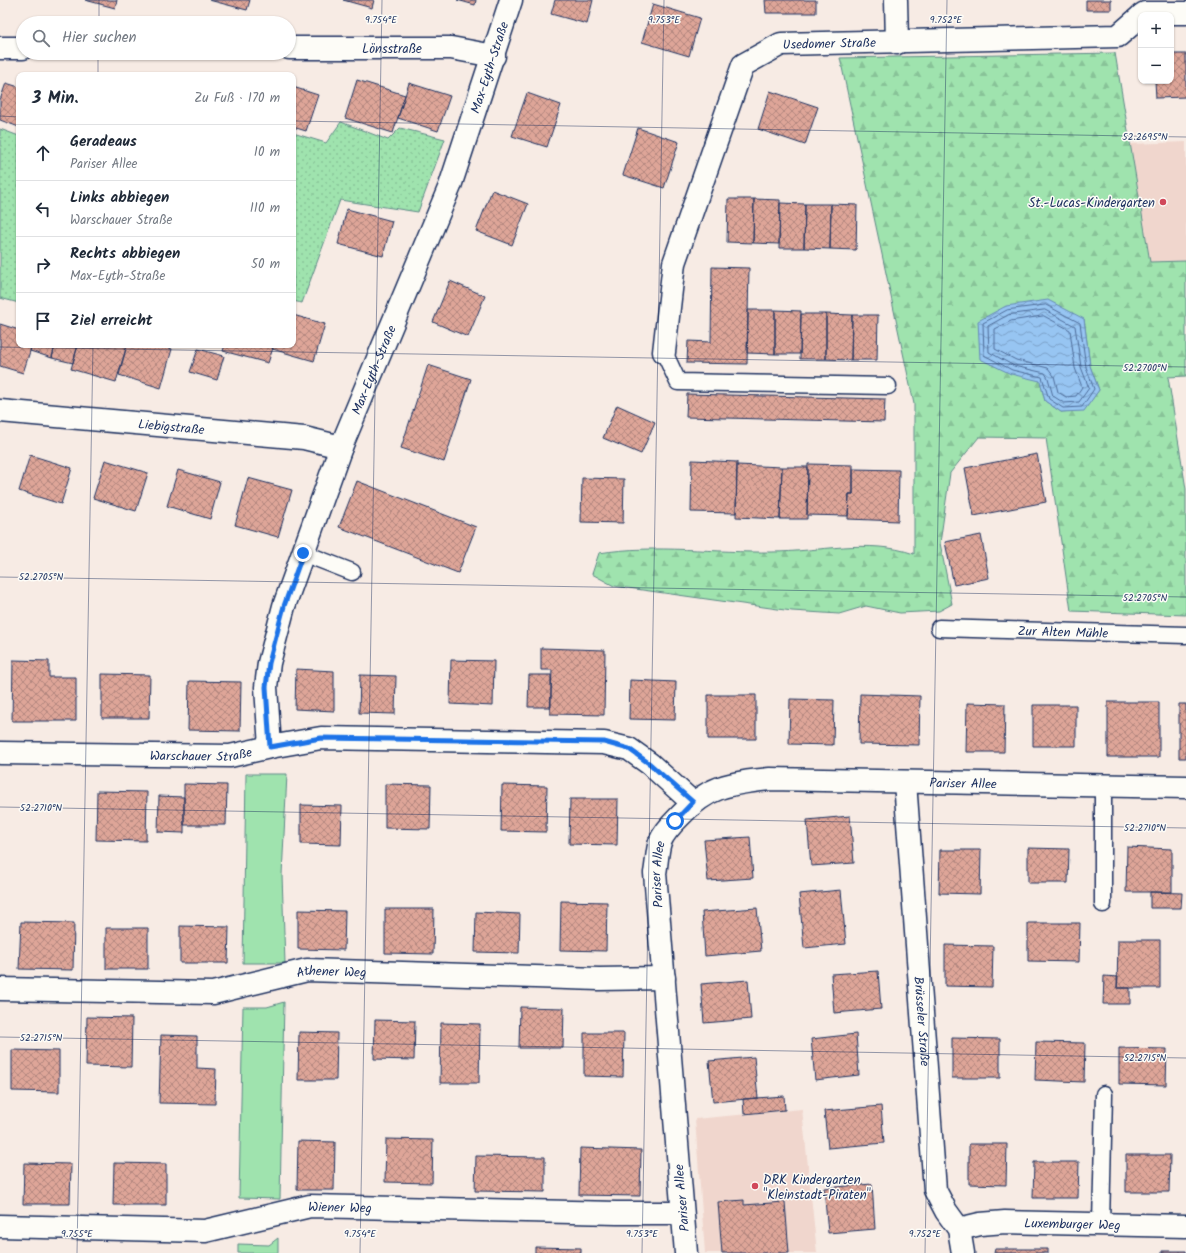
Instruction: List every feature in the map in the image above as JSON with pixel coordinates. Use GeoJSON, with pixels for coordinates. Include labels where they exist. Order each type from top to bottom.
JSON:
{"type":"FeatureCollection","features":[{"type":"Feature","properties":{"kind":"street","name":"Max-Eyth-Straße"},"geometry":{"type":"LineString","coordinates":[[270,747],[266,687],[269,663],[284,606],[341,447],[450,186],[494,56],[511,0]]}},
{"type":"Feature","properties":{"kind":"street"},"geometry":{"type":"LineString","coordinates":[[896,0],[897,43]]}},
{"type":"Feature","properties":{"kind":"street","name":"Usedomer Straße"},"geometry":{"type":"LineString","coordinates":[[1174,13],[1186,13]]}},
{"type":"Feature","properties":{"kind":"street","name":"Usedomer Straße"},"geometry":{"type":"LineString","coordinates":[[664,352],[674,263],[743,65],[781,44],[897,43],[1118,36],[1138,19]]}},
{"type":"Feature","properties":{"kind":"street"},"geometry":{"type":"LineString","coordinates":[[0,48],[16,48]]}},
{"type":"Feature","properties":{"kind":"street","name":"Lönsstraße"},"geometry":{"type":"LineString","coordinates":[[296,48],[451,48],[494,56]]}},
{"type":"Feature","properties":{"kind":"street","name":"Liebigstraße"},"geometry":{"type":"LineString","coordinates":[[0,410],[304,438],[341,447]]}},
{"type":"Feature","properties":{"kind":"street","name":"Warschauer Straße"},"geometry":{"type":"LineString","coordinates":[[0,753],[230,756],[321,738],[604,742],[629,749],[650,764],[693,802]]}},
{"type":"Feature","properties":{"kind":"street","name":"Pariser Allee"},"geometry":{"type":"LineString","coordinates":[[686,1253],[655,873],[660,842],[675,821],[693,802],[713,790],[738,782],[770,779],[1186,787]]}},
{"type":"Feature","properties":{"kind":"street","name":"Brüsseler Straße"},"geometry":{"type":"LineString","coordinates":[[905,782],[935,1190],[946,1211],[959,1229],[963,1253]]}},
{"type":"Feature","properties":{"kind":"street","name":"Athener Weg"},"geometry":{"type":"LineString","coordinates":[[0,989],[213,993],[307,970],[599,979],[664,978]]}},
{"type":"Feature","properties":{"kind":"street","name":"Wiener Weg"},"geometry":{"type":"LineString","coordinates":[[0,1226],[205,1231],[310,1206],[609,1213],[682,1213]]}},
{"type":"Feature","properties":{"kind":"street","name":"Luxemburger Weg"},"geometry":{"type":"LineString","coordinates":[[959,1229],[980,1224],[1005,1222],[1186,1226]]}},
{"type":"Feature","properties":{"kind":"lane"},"geometry":{"type":"LineString","coordinates":[[664,352],[678,382],[888,386]]}},
{"type":"Feature","properties":{"kind":"lane"},"geometry":{"type":"LineString","coordinates":[[303,553],[352,572]]}},
{"type":"Feature","properties":{"kind":"lane","name":"Zur Alten Mühle"},"geometry":{"type":"LineString","coordinates":[[939,628],[1186,635]]}},
{"type":"Feature","properties":{"kind":"lane"},"geometry":{"type":"LineString","coordinates":[[1102,904],[1103,786]]}},
{"type":"Feature","properties":{"kind":"lane"},"geometry":{"type":"LineString","coordinates":[[1102,1224],[1104,1094]]}},
{"type":"Feature","properties":{"kind":"shaded area","name":"St.-Lucas-Kindergarten"},"geometry":{"type":"Polygon","coordinates":[[[1186,142],[1186,261],[1150,262],[1130,144],[1186,142]]]}},
{"type":"Feature","properties":{"kind":"shaded area","name":"DRK Kindergarten \"Kleinstadt-Piraten\""},"geometry":{"type":"Polygon","coordinates":[[[802,1109],[817,1253],[705,1253],[695,1119],[802,1109]]]}},
{"type":"Feature","properties":{"kind":"green space"},"geometry":{"type":"Polygon","coordinates":[[[1115,53],[1150,262],[1186,261],[1186,376],[1168,377],[1186,489],[1186,615],[1071,611],[1046,438],[979,437],[950,473],[940,543],[952,604],[939,611],[900,613],[866,606],[839,614],[792,611],[614,586],[592,574],[599,553],[620,550],[664,549],[772,552],[861,546],[897,549],[914,554],[914,404],[840,58],[1115,53]],[[1084,319],[1040,381],[1045,401],[1061,412],[1084,410],[1099,390],[1090,366],[1084,319]]]}},
{"type":"Feature","properties":{"kind":"green space"},"geometry":{"type":"Polygon","coordinates":[[[341,122],[388,140],[400,128],[445,139],[418,212],[340,200],[302,303],[296,302],[296,134],[326,143],[341,122]]]}},
{"type":"Feature","properties":{"kind":"green space"},"geometry":{"type":"Polygon","coordinates":[[[0,129],[16,135],[16,302],[0,298],[0,129]]]}},
{"type":"Feature","properties":{"kind":"green space"},"geometry":{"type":"Polygon","coordinates":[[[246,774],[287,774],[282,875],[285,963],[243,963],[246,774]]]}},
{"type":"Feature","properties":{"kind":"green space"},"geometry":{"type":"Polygon","coordinates":[[[284,1002],[280,1199],[239,1198],[243,1007],[267,1007],[284,1002]]]}},
{"type":"Feature","properties":{"kind":"green space"},"geometry":{"type":"Polygon","coordinates":[[[278,1238],[278,1253],[238,1253],[238,1244],[269,1245],[278,1238]]]}},
{"type":"Feature","properties":{"kind":"water"},"geometry":{"type":"Polygon","coordinates":[[[1048,300],[1084,319],[1090,366],[1099,390],[1084,411],[1061,412],[1045,401],[1040,381],[1011,374],[980,359],[978,321],[1006,306],[1048,300]]]}},
{"type":"Feature","properties":{"kind":"building"},"geometry":{"type":"Polygon","coordinates":[[[85,0],[117,0],[115,8],[85,0]]]}},
{"type":"Feature","properties":{"kind":"building"},"geometry":{"type":"Polygon","coordinates":[[[209,0],[250,0],[247,10],[209,0]]]}},
{"type":"Feature","properties":{"kind":"building"},"geometry":{"type":"Polygon","coordinates":[[[343,0],[374,0],[372,8],[343,0]]]}},
{"type":"Feature","properties":{"kind":"building"},"geometry":{"type":"Polygon","coordinates":[[[457,0],[476,0],[475,5],[457,0]]]}},
{"type":"Feature","properties":{"kind":"building"},"geometry":{"type":"Polygon","coordinates":[[[555,0],[593,0],[587,24],[551,14],[555,0]]]}},
{"type":"Feature","properties":{"kind":"building"},"geometry":{"type":"Polygon","coordinates":[[[765,0],[816,0],[816,13],[766,13],[765,0]]]}},
{"type":"Feature","properties":{"kind":"building"},"geometry":{"type":"Polygon","coordinates":[[[1086,0],[1111,0],[1111,10],[1086,10],[1086,0]]]}},
{"type":"Feature","properties":{"kind":"building"},"geometry":{"type":"Polygon","coordinates":[[[653,4],[700,18],[689,56],[642,42],[653,4]]]}},
{"type":"Feature","properties":{"kind":"building"},"geometry":{"type":"Polygon","coordinates":[[[1174,54],[1186,54],[1186,97],[1156,98],[1155,84],[1174,84],[1174,54]]]}},
{"type":"Feature","properties":{"kind":"building"},"geometry":{"type":"Polygon","coordinates":[[[357,80],[405,95],[393,133],[345,118],[357,80]]]}},
{"type":"Feature","properties":{"kind":"building"},"geometry":{"type":"Polygon","coordinates":[[[6,83],[16,86],[16,126],[0,120],[0,100],[6,83]]]}},
{"type":"Feature","properties":{"kind":"building"},"geometry":{"type":"Polygon","coordinates":[[[409,83],[450,96],[438,131],[398,118],[409,83]]]}},
{"type":"Feature","properties":{"kind":"building"},"geometry":{"type":"Polygon","coordinates":[[[296,88],[318,95],[306,131],[296,128],[296,88]]]}},
{"type":"Feature","properties":{"kind":"building"},"geometry":{"type":"Polygon","coordinates":[[[770,91],[818,107],[805,145],[758,129],[770,91]]]}},
{"type":"Feature","properties":{"kind":"building"},"geometry":{"type":"Polygon","coordinates":[[[527,93],[561,105],[547,147],[512,136],[527,93]]]}},
{"type":"Feature","properties":{"kind":"building"},"geometry":{"type":"Polygon","coordinates":[[[638,128],[679,142],[664,188],[623,175],[638,128]]]}},
{"type":"Feature","properties":{"kind":"building"},"geometry":{"type":"Polygon","coordinates":[[[492,190],[528,204],[512,245],[476,231],[492,190]]]}},
{"type":"Feature","properties":{"kind":"building"},"geometry":{"type":"Polygon","coordinates":[[[728,199],[754,199],[753,243],[727,242],[728,199]]]}},
{"type":"Feature","properties":{"kind":"building"},"geometry":{"type":"Polygon","coordinates":[[[754,199],[780,200],[779,244],[753,243],[754,199]]]}},
{"type":"Feature","properties":{"kind":"building"},"geometry":{"type":"Polygon","coordinates":[[[780,203],[805,204],[804,248],[779,248],[780,203]]]}},
{"type":"Feature","properties":{"kind":"building"},"geometry":{"type":"Polygon","coordinates":[[[805,204],[831,204],[830,249],[804,248],[805,204]]]}},
{"type":"Feature","properties":{"kind":"building"},"geometry":{"type":"Polygon","coordinates":[[[831,204],[857,205],[856,250],[830,249],[831,204]]]}},
{"type":"Feature","properties":{"kind":"building"},"geometry":{"type":"Polygon","coordinates":[[[347,209],[392,221],[383,256],[338,244],[347,209]]]}},
{"type":"Feature","properties":{"kind":"building"},"geometry":{"type":"Polygon","coordinates":[[[712,267],[749,268],[747,364],[687,363],[688,341],[711,342],[712,267]]]}},
{"type":"Feature","properties":{"kind":"building"},"geometry":{"type":"Polygon","coordinates":[[[450,281],[485,296],[468,337],[433,322],[450,281]]]}},
{"type":"Feature","properties":{"kind":"building"},"geometry":{"type":"Polygon","coordinates":[[[748,310],[775,310],[775,354],[747,353],[748,310]]]}},
{"type":"Feature","properties":{"kind":"building"},"geometry":{"type":"Polygon","coordinates":[[[775,310],[801,311],[800,354],[775,354],[775,310]]]}},
{"type":"Feature","properties":{"kind":"building"},"geometry":{"type":"Polygon","coordinates":[[[801,314],[826,314],[826,359],[800,359],[801,314]]]}},
{"type":"Feature","properties":{"kind":"building"},"geometry":{"type":"Polygon","coordinates":[[[826,314],[852,315],[851,360],[826,359],[826,314]]]}},
{"type":"Feature","properties":{"kind":"building"},"geometry":{"type":"Polygon","coordinates":[[[852,315],[878,315],[877,360],[851,360],[852,315]]]}},
{"type":"Feature","properties":{"kind":"building"},"geometry":{"type":"Polygon","coordinates":[[[296,316],[325,324],[314,361],[272,349],[296,348],[296,316]]]}},
{"type":"Feature","properties":{"kind":"building"},"geometry":{"type":"Polygon","coordinates":[[[0,324],[16,329],[16,348],[31,348],[23,373],[0,366],[0,324]]]}},
{"type":"Feature","properties":{"kind":"building"},"geometry":{"type":"Polygon","coordinates":[[[31,348],[54,348],[52,358],[30,351],[31,348]]]}},
{"type":"Feature","properties":{"kind":"building"},"geometry":{"type":"Polygon","coordinates":[[[54,348],[77,348],[73,363],[52,358],[54,348]]]}},
{"type":"Feature","properties":{"kind":"building"},"geometry":{"type":"Polygon","coordinates":[[[77,348],[126,348],[116,382],[71,369],[77,348]]]}},
{"type":"Feature","properties":{"kind":"building"},"geometry":{"type":"Polygon","coordinates":[[[126,348],[172,349],[161,388],[119,375],[126,348]]]}},
{"type":"Feature","properties":{"kind":"building"},"geometry":{"type":"Polygon","coordinates":[[[224,348],[273,348],[268,363],[223,351],[224,348]]]}},
{"type":"Feature","properties":{"kind":"building"},"geometry":{"type":"Polygon","coordinates":[[[198,349],[224,356],[217,380],[190,372],[198,349]]]}},
{"type":"Feature","properties":{"kind":"building"},"geometry":{"type":"Polygon","coordinates":[[[428,365],[471,379],[444,462],[401,448],[428,365]]]}},
{"type":"Feature","properties":{"kind":"building"},"geometry":{"type":"Polygon","coordinates":[[[687,394],[885,399],[884,422],[686,417],[687,394]]]}},
{"type":"Feature","properties":{"kind":"building"},"geometry":{"type":"Polygon","coordinates":[[[617,405],[655,422],[641,454],[603,438],[617,405]]]}},
{"type":"Feature","properties":{"kind":"building"},"geometry":{"type":"Polygon","coordinates":[[[1037,454],[1046,502],[974,516],[965,468],[1037,454]]]}},
{"type":"Feature","properties":{"kind":"building"},"geometry":{"type":"Polygon","coordinates":[[[30,455],[72,468],[61,504],[19,491],[30,455]]]}},
{"type":"Feature","properties":{"kind":"building"},"geometry":{"type":"Polygon","coordinates":[[[105,460],[148,473],[136,511],[93,498],[105,460]]]}},
{"type":"Feature","properties":{"kind":"building"},"geometry":{"type":"Polygon","coordinates":[[[692,460],[737,462],[736,513],[691,512],[692,460]]]}},
{"type":"Feature","properties":{"kind":"building"},"geometry":{"type":"Polygon","coordinates":[[[808,464],[853,465],[853,494],[849,494],[848,516],[807,515],[808,464]]]}},
{"type":"Feature","properties":{"kind":"building"},"geometry":{"type":"Polygon","coordinates":[[[737,465],[782,467],[780,519],[736,517],[737,465]]]}},
{"type":"Feature","properties":{"kind":"building"},"geometry":{"type":"Polygon","coordinates":[[[782,467],[808,467],[807,519],[780,519],[782,467]]]}},
{"type":"Feature","properties":{"kind":"building"},"geometry":{"type":"Polygon","coordinates":[[[853,469],[899,470],[898,521],[848,519],[849,494],[853,494],[853,469]]]}},
{"type":"Feature","properties":{"kind":"building"},"geometry":{"type":"Polygon","coordinates":[[[178,470],[220,482],[210,519],[167,506],[178,470]]]}},
{"type":"Feature","properties":{"kind":"building"},"geometry":{"type":"Polygon","coordinates":[[[248,478],[292,490],[278,537],[235,525],[248,478]]]}},
{"type":"Feature","properties":{"kind":"building"},"geometry":{"type":"Polygon","coordinates":[[[582,478],[624,479],[623,523],[581,522],[582,478]]]}},
{"type":"Feature","properties":{"kind":"building"},"geometry":{"type":"Polygon","coordinates":[[[357,481],[476,527],[458,573],[339,527],[357,481]]]}},
{"type":"Feature","properties":{"kind":"building"},"geometry":{"type":"Polygon","coordinates":[[[981,535],[989,578],[954,585],[945,542],[981,535]]]}},
{"type":"Feature","properties":{"kind":"building"},"geometry":{"type":"Polygon","coordinates":[[[541,648],[605,650],[604,715],[550,714],[552,670],[541,670],[541,648]]]}},
{"type":"Feature","properties":{"kind":"building"},"geometry":{"type":"Polygon","coordinates":[[[13,660],[49,661],[49,677],[76,677],[76,721],[12,721],[13,660]]]}},
{"type":"Feature","properties":{"kind":"building"},"geometry":{"type":"Polygon","coordinates":[[[451,660],[494,661],[493,706],[450,704],[451,660]]]}},
{"type":"Feature","properties":{"kind":"building"},"geometry":{"type":"Polygon","coordinates":[[[296,669],[334,671],[334,711],[295,709],[296,669]]]}},
{"type":"Feature","properties":{"kind":"building"},"geometry":{"type":"Polygon","coordinates":[[[102,674],[150,675],[149,718],[102,718],[102,674]]]}},
{"type":"Feature","properties":{"kind":"building"},"geometry":{"type":"Polygon","coordinates":[[[360,675],[396,676],[395,714],[359,713],[360,675]]]}},
{"type":"Feature","properties":{"kind":"building"},"geometry":{"type":"Polygon","coordinates":[[[529,675],[551,675],[551,707],[528,707],[529,675]]]}},
{"type":"Feature","properties":{"kind":"building"},"geometry":{"type":"Polygon","coordinates":[[[630,680],[676,682],[675,720],[629,719],[630,680]]]}},
{"type":"Feature","properties":{"kind":"building"},"geometry":{"type":"Polygon","coordinates":[[[189,681],[241,682],[240,731],[188,730],[189,681]]]}},
{"type":"Feature","properties":{"kind":"building"},"geometry":{"type":"Polygon","coordinates":[[[860,694],[920,696],[919,745],[859,744],[860,694]]]}},
{"type":"Feature","properties":{"kind":"building"},"geometry":{"type":"Polygon","coordinates":[[[708,695],[756,695],[756,739],[708,739],[708,695]]]}},
{"type":"Feature","properties":{"kind":"building"},"geometry":{"type":"Polygon","coordinates":[[[790,699],[834,700],[833,745],[789,744],[790,699]]]}},
{"type":"Feature","properties":{"kind":"building"},"geometry":{"type":"Polygon","coordinates":[[[1108,702],[1159,702],[1159,757],[1108,757],[1108,702]]]}},
{"type":"Feature","properties":{"kind":"building"},"geometry":{"type":"Polygon","coordinates":[[[967,703],[1005,704],[1004,752],[966,752],[967,703]]]}},
{"type":"Feature","properties":{"kind":"building"},"geometry":{"type":"Polygon","coordinates":[[[1179,704],[1186,704],[1186,758],[1179,758],[1179,704]]]}},
{"type":"Feature","properties":{"kind":"building"},"geometry":{"type":"Polygon","coordinates":[[[1033,705],[1076,705],[1076,746],[1033,746],[1033,705]]]}},
{"type":"Feature","properties":{"kind":"building"},"geometry":{"type":"Polygon","coordinates":[[[184,784],[227,785],[226,825],[184,825],[184,784]]]}},
{"type":"Feature","properties":{"kind":"building"},"geometry":{"type":"Polygon","coordinates":[[[385,784],[431,785],[430,829],[385,828],[385,784]]]}},
{"type":"Feature","properties":{"kind":"building"},"geometry":{"type":"Polygon","coordinates":[[[502,785],[547,786],[546,832],[501,831],[502,785]]]}},
{"type":"Feature","properties":{"kind":"building"},"geometry":{"type":"Polygon","coordinates":[[[97,791],[147,792],[146,841],[96,840],[97,791]]]}},
{"type":"Feature","properties":{"kind":"building"},"geometry":{"type":"Polygon","coordinates":[[[159,796],[184,797],[184,833],[158,832],[159,796]]]}},
{"type":"Feature","properties":{"kind":"building"},"geometry":{"type":"Polygon","coordinates":[[[570,799],[618,799],[617,845],[569,844],[570,799]]]}},
{"type":"Feature","properties":{"kind":"building"},"geometry":{"type":"Polygon","coordinates":[[[301,805],[342,806],[341,845],[301,844],[301,805]]]}},
{"type":"Feature","properties":{"kind":"building"},"geometry":{"type":"Polygon","coordinates":[[[850,816],[854,863],[811,866],[807,820],[850,816]]]}},
{"type":"Feature","properties":{"kind":"building"},"geometry":{"type":"Polygon","coordinates":[[[750,837],[753,878],[708,881],[704,840],[750,837]]]}},
{"type":"Feature","properties":{"kind":"building"},"geometry":{"type":"Polygon","coordinates":[[[1127,847],[1172,849],[1172,892],[1126,892],[1127,847]]]}},
{"type":"Feature","properties":{"kind":"building"},"geometry":{"type":"Polygon","coordinates":[[[1028,848],[1069,849],[1068,883],[1028,883],[1028,848]]]}},
{"type":"Feature","properties":{"kind":"building"},"geometry":{"type":"Polygon","coordinates":[[[940,850],[981,850],[980,894],[939,893],[940,850]]]}},
{"type":"Feature","properties":{"kind":"building"},"geometry":{"type":"Polygon","coordinates":[[[841,890],[846,944],[804,948],[799,894],[841,890]]]}},
{"type":"Feature","properties":{"kind":"building"},"geometry":{"type":"Polygon","coordinates":[[[1150,892],[1182,893],[1181,908],[1150,908],[1150,892]]]}},
{"type":"Feature","properties":{"kind":"building"},"geometry":{"type":"Polygon","coordinates":[[[561,901],[607,902],[606,951],[560,950],[561,901]]]}},
{"type":"Feature","properties":{"kind":"building"},"geometry":{"type":"Polygon","coordinates":[[[757,908],[761,951],[705,956],[702,912],[757,908]]]}},
{"type":"Feature","properties":{"kind":"building"},"geometry":{"type":"Polygon","coordinates":[[[385,909],[434,909],[433,954],[385,953],[385,909]]]}},
{"type":"Feature","properties":{"kind":"building"},"geometry":{"type":"Polygon","coordinates":[[[298,910],[345,911],[344,950],[298,949],[298,910]]]}},
{"type":"Feature","properties":{"kind":"building"},"geometry":{"type":"Polygon","coordinates":[[[476,912],[520,914],[519,953],[475,952],[476,912]]]}},
{"type":"Feature","properties":{"kind":"building"},"geometry":{"type":"Polygon","coordinates":[[[21,922],[74,923],[73,970],[19,969],[21,922]]]}},
{"type":"Feature","properties":{"kind":"building"},"geometry":{"type":"Polygon","coordinates":[[[1028,923],[1080,923],[1079,962],[1028,961],[1028,923]]]}},
{"type":"Feature","properties":{"kind":"building"},"geometry":{"type":"Polygon","coordinates":[[[180,926],[229,927],[228,963],[180,963],[180,926]]]}},
{"type":"Feature","properties":{"kind":"building"},"geometry":{"type":"Polygon","coordinates":[[[106,928],[148,928],[148,969],[106,969],[106,928]]]}},
{"type":"Feature","properties":{"kind":"building"},"geometry":{"type":"Polygon","coordinates":[[[1118,940],[1160,940],[1160,988],[1117,988],[1118,940]]]}},
{"type":"Feature","properties":{"kind":"building"},"geometry":{"type":"Polygon","coordinates":[[[945,945],[993,946],[992,987],[945,986],[945,945]]]}},
{"type":"Feature","properties":{"kind":"building"},"geometry":{"type":"Polygon","coordinates":[[[878,971],[881,1009],[834,1013],[831,974],[878,971]]]}},
{"type":"Feature","properties":{"kind":"building"},"geometry":{"type":"Polygon","coordinates":[[[1104,976],[1118,977],[1117,988],[1130,988],[1130,1004],[1103,1004],[1104,976]]]}},
{"type":"Feature","properties":{"kind":"building"},"geometry":{"type":"Polygon","coordinates":[[[748,980],[751,1019],[704,1023],[701,984],[748,980]]]}},
{"type":"Feature","properties":{"kind":"building"},"geometry":{"type":"Polygon","coordinates":[[[520,1007],[564,1008],[563,1048],[519,1048],[520,1007]]]}},
{"type":"Feature","properties":{"kind":"building"},"geometry":{"type":"Polygon","coordinates":[[[87,1017],[132,1018],[131,1067],[86,1066],[87,1017]]]}},
{"type":"Feature","properties":{"kind":"building"},"geometry":{"type":"Polygon","coordinates":[[[375,1020],[415,1021],[414,1060],[374,1059],[375,1020]]]}},
{"type":"Feature","properties":{"kind":"building"},"geometry":{"type":"Polygon","coordinates":[[[441,1023],[480,1024],[479,1083],[440,1083],[441,1023]]]}},
{"type":"Feature","properties":{"kind":"building"},"geometry":{"type":"Polygon","coordinates":[[[299,1032],[337,1033],[336,1080],[298,1080],[299,1032]]]}},
{"type":"Feature","properties":{"kind":"building"},"geometry":{"type":"Polygon","coordinates":[[[584,1033],[624,1033],[623,1077],[584,1076],[584,1033]]]}},
{"type":"Feature","properties":{"kind":"building"},"geometry":{"type":"Polygon","coordinates":[[[856,1034],[859,1075],[815,1080],[811,1039],[856,1034]]]}},
{"type":"Feature","properties":{"kind":"building"},"geometry":{"type":"Polygon","coordinates":[[[161,1035],[197,1036],[197,1068],[216,1069],[215,1104],[159,1103],[161,1035]]]}},
{"type":"Feature","properties":{"kind":"building"},"geometry":{"type":"Polygon","coordinates":[[[952,1038],[1000,1039],[1000,1078],[952,1078],[952,1038]]]}},
{"type":"Feature","properties":{"kind":"building"},"geometry":{"type":"Polygon","coordinates":[[[1036,1042],[1085,1043],[1084,1082],[1035,1080],[1036,1042]]]}},
{"type":"Feature","properties":{"kind":"building"},"geometry":{"type":"Polygon","coordinates":[[[1119,1048],[1167,1049],[1166,1085],[1119,1084],[1119,1048]]]}},
{"type":"Feature","properties":{"kind":"building"},"geometry":{"type":"Polygon","coordinates":[[[12,1050],[59,1051],[59,1092],[12,1091],[12,1050]]]}},
{"type":"Feature","properties":{"kind":"building"},"geometry":{"type":"Polygon","coordinates":[[[754,1057],[758,1098],[713,1102],[709,1061],[754,1057]]]}},
{"type":"Feature","properties":{"kind":"building"},"geometry":{"type":"Polygon","coordinates":[[[784,1096],[785,1110],[744,1114],[743,1099],[784,1096]]]}},
{"type":"Feature","properties":{"kind":"building"},"geometry":{"type":"Polygon","coordinates":[[[881,1106],[884,1143],[828,1148],[824,1111],[881,1106]]]}},
{"type":"Feature","properties":{"kind":"building"},"geometry":{"type":"Polygon","coordinates":[[[386,1139],[433,1140],[432,1183],[385,1182],[386,1139]]]}},
{"type":"Feature","properties":{"kind":"building"},"geometry":{"type":"Polygon","coordinates":[[[298,1141],[335,1142],[334,1190],[297,1190],[298,1141]]]}},
{"type":"Feature","properties":{"kind":"building"},"geometry":{"type":"Polygon","coordinates":[[[969,1144],[1007,1144],[1006,1185],[969,1184],[969,1144]]]}},
{"type":"Feature","properties":{"kind":"building"},"geometry":{"type":"Polygon","coordinates":[[[580,1148],[641,1150],[640,1196],[579,1195],[580,1148]]]}},
{"type":"Feature","properties":{"kind":"building"},"geometry":{"type":"Polygon","coordinates":[[[1126,1155],[1170,1155],[1169,1192],[1126,1192],[1126,1155]]]}},
{"type":"Feature","properties":{"kind":"building"},"geometry":{"type":"Polygon","coordinates":[[[476,1156],[545,1157],[545,1192],[475,1191],[476,1156]]]}},
{"type":"Feature","properties":{"kind":"building"},"geometry":{"type":"Polygon","coordinates":[[[1034,1162],[1079,1162],[1078,1198],[1033,1198],[1034,1162]]]}},
{"type":"Feature","properties":{"kind":"building"},"geometry":{"type":"Polygon","coordinates":[[[24,1163],[71,1164],[70,1204],[23,1204],[24,1163]]]}},
{"type":"Feature","properties":{"kind":"building"},"geometry":{"type":"Polygon","coordinates":[[[114,1163],[166,1164],[166,1205],[113,1205],[114,1163]]]}},
{"type":"Feature","properties":{"kind":"building"},"geometry":{"type":"Polygon","coordinates":[[[872,1184],[875,1229],[828,1233],[824,1188],[872,1184]]]}},
{"type":"Feature","properties":{"kind":"building"},"geometry":{"type":"Polygon","coordinates":[[[744,1200],[744,1205],[785,1202],[789,1253],[722,1253],[718,1202],[744,1200]]]}},
{"type":"Feature","properties":{"kind":"building"},"geometry":{"type":"Polygon","coordinates":[[[535,1247],[581,1248],[581,1253],[535,1253],[535,1247]]]}},
{"type":"Feature","properties":{"kind":"building"},"geometry":{"type":"Polygon","coordinates":[[[995,1249],[1048,1249],[1048,1253],[994,1253],[995,1249]]]}},
{"type":"Feature","properties":{"kind":"building"},"geometry":{"type":"Polygon","coordinates":[[[1162,1251],[1186,1251],[1186,1253],[1162,1253],[1162,1251]]]}},
{"type":"Feature","properties":{"kind":"place","name":"St.-Lucas-Kindergarten"},"geometry":{"type":"Point","coordinates":[1163,202]}},
{"type":"Feature","properties":{"kind":"place","name":"DRK Kindergarten \"Kleinstadt-Piraten\""},"geometry":{"type":"Point","coordinates":[755,1186]}},
{"type":"Feature","properties":{"kind":"route"},"geometry":{"type":"LineString","coordinates":[[303,553],[284,606],[269,663],[266,687],[270,747],[321,738],[604,742],[629,749],[650,764],[693,802],[675,821]]}}]}
